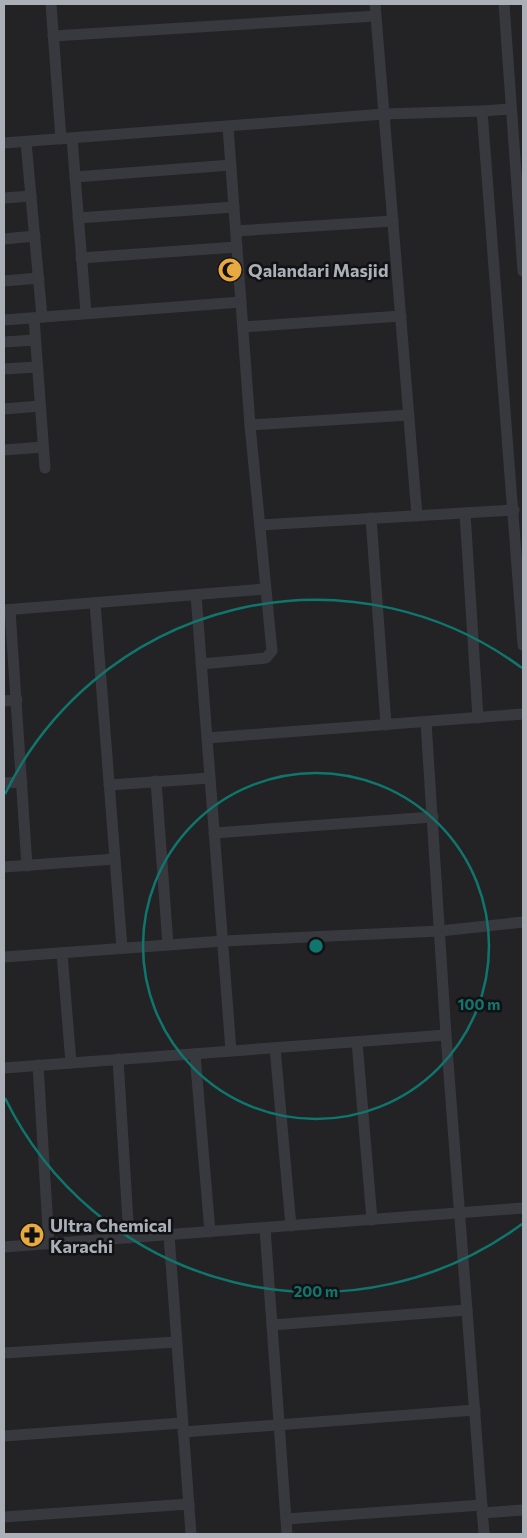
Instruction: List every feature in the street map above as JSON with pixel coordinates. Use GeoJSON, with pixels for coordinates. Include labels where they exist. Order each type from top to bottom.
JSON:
{"type":"FeatureCollection","features":[{"type":"Feature","properties":{"kind":"street"},"geometry":{"type":"LineString","coordinates":[[50,4],[67,139],[75,177],[86,313]]}},
{"type":"Feature","properties":{"kind":"street"},"geometry":{"type":"LineString","coordinates":[[375,4],[417,516]]}},
{"type":"Feature","properties":{"kind":"street"},"geometry":{"type":"LineString","coordinates":[[504,4],[523,271]]}},
{"type":"Feature","properties":{"kind":"street"},"geometry":{"type":"LineString","coordinates":[[53,36],[376,16]]}},
{"type":"Feature","properties":{"kind":"street"},"geometry":{"type":"LineString","coordinates":[[4,143],[384,114],[511,110]]}},
{"type":"Feature","properties":{"kind":"street"},"geometry":{"type":"LineString","coordinates":[[482,111],[523,645]]}},
{"type":"Feature","properties":{"kind":"street"},"geometry":{"type":"LineString","coordinates":[[201,664],[266,658],[272,651],[250,425],[228,127]]}},
{"type":"Feature","properties":{"kind":"street"},"geometry":{"type":"LineString","coordinates":[[26,142],[39,278],[36,340],[45,468]]}},
{"type":"Feature","properties":{"kind":"street"},"geometry":{"type":"LineString","coordinates":[[75,177],[231,165]]}},
{"type":"Feature","properties":{"kind":"street"},"geometry":{"type":"LineString","coordinates":[[4,198],[31,196]]}},
{"type":"Feature","properties":{"kind":"street"},"geometry":{"type":"LineString","coordinates":[[78,218],[234,207]]}},
{"type":"Feature","properties":{"kind":"street"},"geometry":{"type":"LineString","coordinates":[[236,231],[393,221]]}},
{"type":"Feature","properties":{"kind":"street"},"geometry":{"type":"LineString","coordinates":[[4,238],[35,236]]}},
{"type":"Feature","properties":{"kind":"street"},"geometry":{"type":"LineString","coordinates":[[81,258],[237,247]]}},
{"type":"Feature","properties":{"kind":"street"},"geometry":{"type":"LineString","coordinates":[[4,281],[39,278]]}},
{"type":"Feature","properties":{"kind":"street"},"geometry":{"type":"LineString","coordinates":[[4,320],[241,302]]}},
{"type":"Feature","properties":{"kind":"street"},"geometry":{"type":"LineString","coordinates":[[243,327],[400,316]]}},
{"type":"Feature","properties":{"kind":"street"},"geometry":{"type":"LineString","coordinates":[[4,342],[36,340]]}},
{"type":"Feature","properties":{"kind":"street"},"geometry":{"type":"LineString","coordinates":[[4,369],[37,367]]}},
{"type":"Feature","properties":{"kind":"street"},"geometry":{"type":"LineString","coordinates":[[4,409],[40,406]]}},
{"type":"Feature","properties":{"kind":"street"},"geometry":{"type":"LineString","coordinates":[[250,425],[408,414]]}},
{"type":"Feature","properties":{"kind":"street"},"geometry":{"type":"LineString","coordinates":[[4,450],[43,447]]}},
{"type":"Feature","properties":{"kind":"street"},"geometry":{"type":"LineString","coordinates":[[260,526],[514,510]]}},
{"type":"Feature","properties":{"kind":"street"},"geometry":{"type":"LineString","coordinates":[[465,513],[478,718]]}},
{"type":"Feature","properties":{"kind":"street"},"geometry":{"type":"LineString","coordinates":[[371,518],[386,724]]}},
{"type":"Feature","properties":{"kind":"street"},"geometry":{"type":"LineString","coordinates":[[28,866],[17,700],[7,610],[265,589]]}},
{"type":"Feature","properties":{"kind":"street"},"geometry":{"type":"LineString","coordinates":[[196,595],[231,1051]]}},
{"type":"Feature","properties":{"kind":"street"},"geometry":{"type":"LineString","coordinates":[[96,603],[122,948]]}},
{"type":"Feature","properties":{"kind":"street"},"geometry":{"type":"LineString","coordinates":[[4,701],[17,700]]}},
{"type":"Feature","properties":{"kind":"street"},"geometry":{"type":"LineString","coordinates":[[207,738],[523,714]]}},
{"type":"Feature","properties":{"kind":"street"},"geometry":{"type":"LineString","coordinates":[[426,722],[446,1035],[484,1534]]}},
{"type":"Feature","properties":{"kind":"street"},"geometry":{"type":"LineString","coordinates":[[109,785],[210,778]]}},
{"type":"Feature","properties":{"kind":"street"},"geometry":{"type":"LineString","coordinates":[[156,781],[168,945]]}},
{"type":"Feature","properties":{"kind":"street"},"geometry":{"type":"LineString","coordinates":[[4,783],[22,782]]}},
{"type":"Feature","properties":{"kind":"street"},"geometry":{"type":"LineString","coordinates":[[214,833],[433,817]]}},
{"type":"Feature","properties":{"kind":"street"},"geometry":{"type":"LineString","coordinates":[[4,867],[115,860]]}},
{"type":"Feature","properties":{"kind":"street"},"geometry":{"type":"LineString","coordinates":[[4,957],[223,941],[440,931],[523,922]]}},
{"type":"Feature","properties":{"kind":"street"},"geometry":{"type":"LineString","coordinates":[[62,953],[71,1063]]}},
{"type":"Feature","properties":{"kind":"street"},"geometry":{"type":"LineString","coordinates":[[4,1068],[446,1035]]}},
{"type":"Feature","properties":{"kind":"street"},"geometry":{"type":"LineString","coordinates":[[357,1042],[372,1220]]}},
{"type":"Feature","properties":{"kind":"street"},"geometry":{"type":"LineString","coordinates":[[274,1048],[291,1226]]}},
{"type":"Feature","properties":{"kind":"street"},"geometry":{"type":"LineString","coordinates":[[195,1054],[210,1232]]}},
{"type":"Feature","properties":{"kind":"street"},"geometry":{"type":"LineString","coordinates":[[118,1059],[129,1238]]}},
{"type":"Feature","properties":{"kind":"street"},"geometry":{"type":"LineString","coordinates":[[38,1065],[49,1244]]}},
{"type":"Feature","properties":{"kind":"street"},"geometry":{"type":"LineString","coordinates":[[4,1247],[523,1208]]}},
{"type":"Feature","properties":{"kind":"street"},"geometry":{"type":"LineString","coordinates":[[265,1228],[287,1534]]}},
{"type":"Feature","properties":{"kind":"street"},"geometry":{"type":"LineString","coordinates":[[169,1235],[191,1534]]}},
{"type":"Feature","properties":{"kind":"street"},"geometry":{"type":"LineString","coordinates":[[272,1325],[467,1310]]}},
{"type":"Feature","properties":{"kind":"street"},"geometry":{"type":"LineString","coordinates":[[4,1353],[176,1342]]}},
{"type":"Feature","properties":{"kind":"street"},"geometry":{"type":"LineString","coordinates":[[4,1436],[279,1424],[475,1410]]}},
{"type":"Feature","properties":{"kind":"street"},"geometry":{"type":"LineString","coordinates":[[4,1517],[189,1504]]}},
{"type":"Feature","properties":{"kind":"street"},"geometry":{"type":"LineString","coordinates":[[286,1519],[482,1509],[523,1510]]}},
{"type":"Feature","properties":{"kind":"shaded area"},"geometry":{"type":"Polygon","coordinates":[[[4,4],[523,4],[523,1534],[4,1534],[4,4]]]}},
{"type":"Feature","properties":{"kind":"place","name":"Qalandari Masjid"},"geometry":{"type":"Point","coordinates":[230,270]}},
{"type":"Feature","properties":{"kind":"place","name":"Ultra Chemical Karachi"},"geometry":{"type":"Point","coordinates":[32,1235]}}]}
